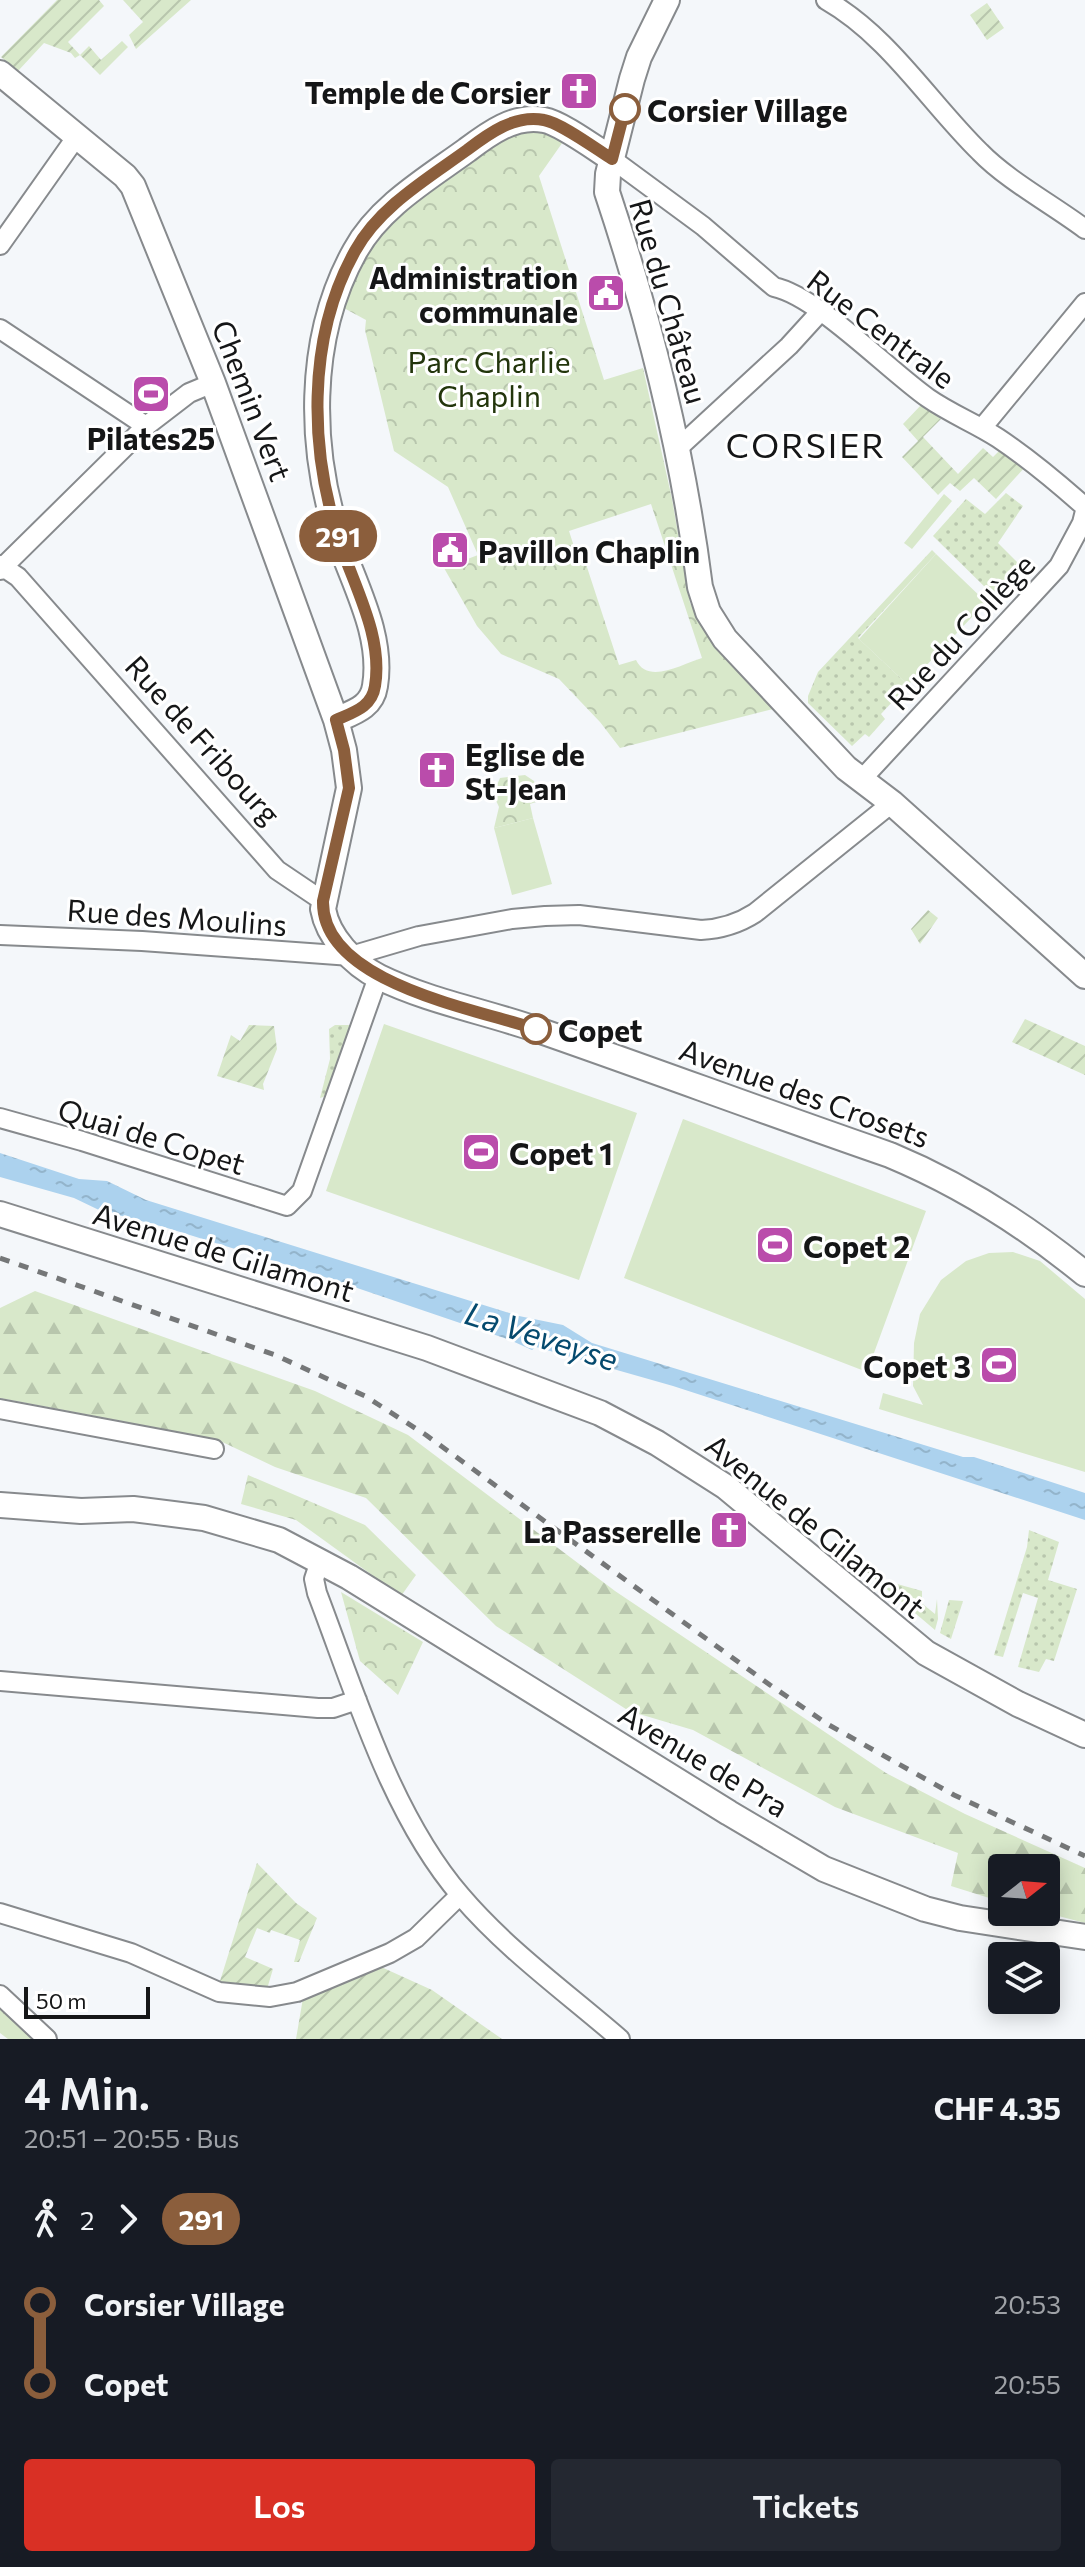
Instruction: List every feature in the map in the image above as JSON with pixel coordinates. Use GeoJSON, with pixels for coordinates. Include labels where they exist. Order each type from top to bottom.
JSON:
{"type":"FeatureCollection","features":[{"type":"Feature","properties":{"kind":"street","name":"Rue du Château"},"geometry":{"type":"LineString","coordinates":[[667,0],[639,57],[612,159],[607,192],[654,345],[700,587],[715,626],[846,768],[892,803],[1085,976]]}},
{"type":"Feature","properties":{"kind":"street"},"geometry":{"type":"LineString","coordinates":[[826,0],[892,55],[981,154],[1085,229]]}},
{"type":"Feature","properties":{"kind":"street","name":"Chemin Vert"},"geometry":{"type":"LineString","coordinates":[[0,73],[125,176],[133,186],[213,383],[336,720],[344,750],[349,788],[323,901]]}},
{"type":"Feature","properties":{"kind":"street"},"geometry":{"type":"LineString","coordinates":[[336,720],[362,709],[370,701],[376,676],[368,621],[333,520],[320,449],[319,364],[329,309],[354,253],[381,215],[392,206],[489,134],[516,121],[544,120],[612,159]]}},
{"type":"Feature","properties":{"kind":"street"},"geometry":{"type":"LineString","coordinates":[[0,245],[77,136]]}},
{"type":"Feature","properties":{"kind":"street","name":"Rue Centrale"},"geometry":{"type":"LineString","coordinates":[[612,159],[703,226],[774,287],[787,290],[820,312],[925,396],[958,418],[1000,439],[1085,509]]}},
{"type":"Feature","properties":{"kind":"street"},"geometry":{"type":"LineString","coordinates":[[982,428],[1085,303]]}},
{"type":"Feature","properties":{"kind":"street"},"geometry":{"type":"LineString","coordinates":[[676,450],[789,346],[820,312]]}},
{"type":"Feature","properties":{"kind":"street"},"geometry":{"type":"LineString","coordinates":[[0,329],[146,426]]}},
{"type":"Feature","properties":{"kind":"street"},"geometry":{"type":"LineString","coordinates":[[1,568],[146,426],[189,393],[213,383]]}},
{"type":"Feature","properties":{"kind":"street","name":"Rue du Collège"},"geometry":{"type":"LineString","coordinates":[[862,779],[1059,566],[1082,523],[1085,509]]}},
{"type":"Feature","properties":{"kind":"street","name":"Rue de Fribourg"},"geometry":{"type":"LineString","coordinates":[[1,568],[18,577],[277,870],[323,901]]}},
{"type":"Feature","properties":{"kind":"street","name":"Rue des Moulins"},"geometry":{"type":"LineString","coordinates":[[0,935],[117,939],[351,956],[433,933],[545,916],[579,915],[701,930],[733,924],[763,908],[892,803]]}},
{"type":"Feature","properties":{"kind":"street"},"geometry":{"type":"LineString","coordinates":[[323,901],[328,926],[351,956]]}},
{"type":"Feature","properties":{"kind":"street","name":"Avenue des Crosets"},"geometry":{"type":"LineString","coordinates":[[351,956],[378,977],[415,992],[536,1029],[925,1170],[993,1207],[1040,1238],[1085,1274]]}},
{"type":"Feature","properties":{"kind":"street","name":"Quai de Copet"},"geometry":{"type":"LineString","coordinates":[[0,1118],[287,1206],[302,1191],[378,977]]}},
{"type":"Feature","properties":{"kind":"street","name":"Avenue de Gilamont"},"geometry":{"type":"LineString","coordinates":[[0,1214],[427,1348],[600,1413],[657,1443],[726,1487],[926,1653],[1018,1704],[1085,1735]]}},
{"type":"Feature","properties":{"kind":"street"},"geometry":{"type":"LineString","coordinates":[[0,1409],[214,1449]]}},
{"type":"Feature","properties":{"kind":"street","name":"Avenue de Pra"},"geometry":{"type":"LineString","coordinates":[[0,1505],[81,1511],[133,1509],[204,1518],[279,1540],[320,1561],[824,1869],[925,1909],[973,1920],[1085,1937]]}},
{"type":"Feature","properties":{"kind":"street"},"geometry":{"type":"LineString","coordinates":[[320,1561],[314,1579],[317,1593],[357,1700],[400,1800],[438,1866],[460,1895],[515,1949],[620,2039]]}},
{"type":"Feature","properties":{"kind":"street"},"geometry":{"type":"LineString","coordinates":[[0,1681],[318,1708],[333,1708],[357,1700]]}},
{"type":"Feature","properties":{"kind":"street"},"geometry":{"type":"LineString","coordinates":[[0,1913],[131,1953],[219,1992],[270,1997],[297,1992],[390,1953],[416,1938],[460,1895]]}},
{"type":"Feature","properties":{"kind":"street"},"geometry":{"type":"LineString","coordinates":[[0,1995],[47,2039]]}},
{"type":"Feature","properties":{"kind":"green space"},"geometry":{"type":"Polygon","coordinates":[[[57,0],[99,0],[104,6],[68,42],[80,55],[75,58],[71,53],[44,43],[18,71],[1,57],[57,0]]]}},
{"type":"Feature","properties":{"kind":"green space"},"geometry":{"type":"Polygon","coordinates":[[[123,0],[191,0],[136,49],[129,35],[143,22],[123,0]]]}},
{"type":"Feature","properties":{"kind":"green space"},"geometry":{"type":"Polygon","coordinates":[[[987,3],[1004,28],[987,40],[970,15],[987,3]]]}},
{"type":"Feature","properties":{"kind":"green space"},"geometry":{"type":"Polygon","coordinates":[[[122,41],[128,47],[100,75],[80,55],[89,46],[101,60],[122,41]]]}},
{"type":"Feature","properties":{"kind":"green space","name":"Parc Charlie Chaplin"},"geometry":{"type":"Polygon","coordinates":[[[534,130],[565,139],[539,176],[604,380],[643,368],[672,499],[690,603],[709,633],[789,705],[620,748],[559,679],[501,654],[477,626],[444,568],[478,555],[448,487],[394,451],[365,330],[366,320],[342,307],[364,257],[385,225],[488,146],[511,135],[534,130]],[[651,504],[569,531],[578,559],[584,558],[619,665],[636,660],[641,667],[657,672],[702,658],[651,504]]]}},
{"type":"Feature","properties":{"kind":"green space"},"geometry":{"type":"Polygon","coordinates":[[[922,404],[941,419],[923,437],[958,474],[983,448],[993,457],[1004,446],[1026,466],[996,499],[974,478],[960,491],[950,483],[938,495],[902,457],[918,441],[903,424],[922,404]]]}},
{"type":"Feature","properties":{"kind":"green space"},"geometry":{"type":"Polygon","coordinates":[[[1006,493],[1023,506],[998,543],[1024,569],[995,597],[933,536],[966,499],[985,514],[1006,493]]]}},
{"type":"Feature","properties":{"kind":"green space"},"geometry":{"type":"Polygon","coordinates":[[[944,494],[952,501],[912,549],[904,543],[944,494]]]}},
{"type":"Feature","properties":{"kind":"green space"},"geometry":{"type":"Polygon","coordinates":[[[932,550],[936,554],[858,638],[908,685],[881,714],[885,719],[869,737],[865,734],[852,746],[808,703],[808,696],[818,672],[932,550]]]}},
{"type":"Feature","properties":{"kind":"green space"},"geometry":{"type":"Polygon","coordinates":[[[936,554],[986,602],[908,685],[859,639],[936,554]]]}},
{"type":"Feature","properties":{"kind":"green space"},"geometry":{"type":"Polygon","coordinates":[[[525,775],[534,781],[542,800],[530,804],[533,818],[494,828],[499,807],[493,794],[500,778],[525,775]]]}},
{"type":"Feature","properties":{"kind":"green space"},"geometry":{"type":"Polygon","coordinates":[[[533,818],[552,884],[512,895],[494,828],[533,818]]]}},
{"type":"Feature","properties":{"kind":"green space"},"geometry":{"type":"Polygon","coordinates":[[[928,910],[938,918],[920,944],[911,929],[928,910]]]}},
{"type":"Feature","properties":{"kind":"green space"},"geometry":{"type":"Polygon","coordinates":[[[1025,1019],[1085,1046],[1085,1075],[1012,1042],[1025,1019]]]}},
{"type":"Feature","properties":{"kind":"green space","name":"Copet 1"},"geometry":{"type":"Polygon","coordinates":[[[384,1024],[637,1113],[579,1280],[326,1191],[384,1024]]]}},
{"type":"Feature","properties":{"kind":"green space"},"geometry":{"type":"Polygon","coordinates":[[[249,1025],[274,1026],[277,1049],[263,1084],[264,1090],[217,1076],[231,1035],[240,1041],[249,1025]]]}},
{"type":"Feature","properties":{"kind":"green space"},"geometry":{"type":"Polygon","coordinates":[[[335,1025],[351,1025],[329,1095],[320,1098],[330,1059],[329,1029],[335,1025]]]}},
{"type":"Feature","properties":{"kind":"green space","name":"Copet 2"},"geometry":{"type":"Polygon","coordinates":[[[683,1119],[926,1211],[867,1372],[624,1278],[683,1119]]]}},
{"type":"Feature","properties":{"kind":"green space","name":"Copet 3"},"geometry":{"type":"Polygon","coordinates":[[[1013,1252],[1040,1261],[1085,1299],[1085,1472],[879,1409],[883,1393],[923,1405],[913,1386],[914,1343],[920,1314],[941,1280],[966,1261],[989,1253],[1013,1252]]]}},
{"type":"Feature","properties":{"kind":"green space"},"geometry":{"type":"Polygon","coordinates":[[[35,1291],[315,1391],[408,1435],[615,1591],[886,1773],[965,1814],[1054,1854],[988,1854],[988,1898],[951,1886],[958,1853],[835,1807],[693,1730],[629,1711],[496,1626],[366,1498],[275,1467],[216,1439],[0,1398],[0,1308],[35,1291]]]}},
{"type":"Feature","properties":{"kind":"green space"},"geometry":{"type":"Polygon","coordinates":[[[248,1475],[365,1525],[416,1575],[401,1596],[296,1520],[241,1504],[248,1475]]]}},
{"type":"Feature","properties":{"kind":"green space"},"geometry":{"type":"Polygon","coordinates":[[[1029,1530],[1059,1542],[1048,1580],[1077,1589],[1054,1661],[1046,1659],[1039,1672],[1018,1667],[1038,1598],[1023,1593],[1003,1657],[994,1655],[1027,1547],[1029,1530]]]}},
{"type":"Feature","properties":{"kind":"green space"},"geometry":{"type":"Polygon","coordinates":[[[856,1563],[884,1574],[883,1580],[922,1591],[919,1601],[935,1614],[937,1599],[935,1630],[856,1563]]]}},
{"type":"Feature","properties":{"kind":"green space"},"geometry":{"type":"Polygon","coordinates":[[[341,1592],[423,1642],[398,1695],[360,1661],[341,1592]]]}},
{"type":"Feature","properties":{"kind":"green space"},"geometry":{"type":"Polygon","coordinates":[[[949,1600],[963,1601],[951,1639],[940,1633],[949,1600]]]}},
{"type":"Feature","properties":{"kind":"green space"},"geometry":{"type":"Polygon","coordinates":[[[1060,1857],[1085,1868],[1085,1923],[1060,1916],[1060,1857]]]}},
{"type":"Feature","properties":{"kind":"green space"},"geometry":{"type":"Polygon","coordinates":[[[257,1863],[296,1903],[317,1918],[299,1962],[294,1962],[300,1940],[257,1928],[245,1957],[273,1969],[267,1989],[220,1981],[257,1863]]]}},
{"type":"Feature","properties":{"kind":"green space"},"geometry":{"type":"Polygon","coordinates":[[[379,1966],[432,1990],[502,2039],[296,2039],[303,1998],[379,1966]]]}},
{"type":"Feature","properties":{"kind":"green space"},"geometry":{"type":"Polygon","coordinates":[[[0,2008],[40,2039],[8,2039],[0,2033],[0,2008]]]}},
{"type":"Feature","properties":{"kind":"water","name":"La Veveyse"},"geometry":{"type":"Polygon","coordinates":[[[0,1153],[79,1179],[107,1181],[146,1200],[519,1316],[563,1325],[592,1343],[1085,1493],[1085,1520],[673,1386],[536,1347],[532,1350],[313,1273],[99,1210],[74,1198],[0,1177],[0,1153]]]}},
{"type":"Feature","properties":{"kind":"railway"},"geometry":{"type":"LineString","coordinates":[[0,1258],[275,1355],[365,1396],[426,1435],[829,1725],[954,1795],[1085,1856]]}},
{"type":"Feature","properties":{"kind":"bus line","name":"291"},"geometry":{"type":"LineString","coordinates":[[536,1029],[415,992],[378,977],[337,941],[324,917],[323,901],[349,788],[336,720],[362,709],[370,701],[376,676],[372,635],[327,496],[320,449],[319,364],[329,309],[354,253],[381,215],[489,134],[516,121],[544,120],[612,159],[625,109]]}},
{"type":"Feature","properties":{"kind":"place","name":"Temple de Corsier"},"geometry":{"type":"Point","coordinates":[579,91]}},
{"type":"Feature","properties":{"kind":"place","name":"Corsier Village"},"geometry":{"type":"Point","coordinates":[625,109]}},
{"type":"Feature","properties":{"kind":"place","name":"Administration communale"},"geometry":{"type":"Point","coordinates":[606,293]}},
{"type":"Feature","properties":{"kind":"place","name":"Pilates25"},"geometry":{"type":"Point","coordinates":[151,394]}},
{"type":"Feature","properties":{"kind":"place","name":"Pavillon Chaplin"},"geometry":{"type":"Point","coordinates":[450,550]}},
{"type":"Feature","properties":{"kind":"place","name":"Eglise de St-Jean"},"geometry":{"type":"Point","coordinates":[437,770]}},
{"type":"Feature","properties":{"kind":"place","name":"Copet"},"geometry":{"type":"Point","coordinates":[536,1029]}},
{"type":"Feature","properties":{"kind":"place","name":"Copet 1"},"geometry":{"type":"Point","coordinates":[481,1152]}},
{"type":"Feature","properties":{"kind":"place","name":"Copet 2"},"geometry":{"type":"Point","coordinates":[775,1245]}},
{"type":"Feature","properties":{"kind":"place","name":"Copet 3"},"geometry":{"type":"Point","coordinates":[999,1365]}},
{"type":"Feature","properties":{"kind":"place","name":"La Passerelle"},"geometry":{"type":"Point","coordinates":[729,1530]}},
{"type":"Feature","properties":{"kind":"district","name":"CORSIER"},"geometry":{"type":"Point","coordinates":[806,444]}}]}
